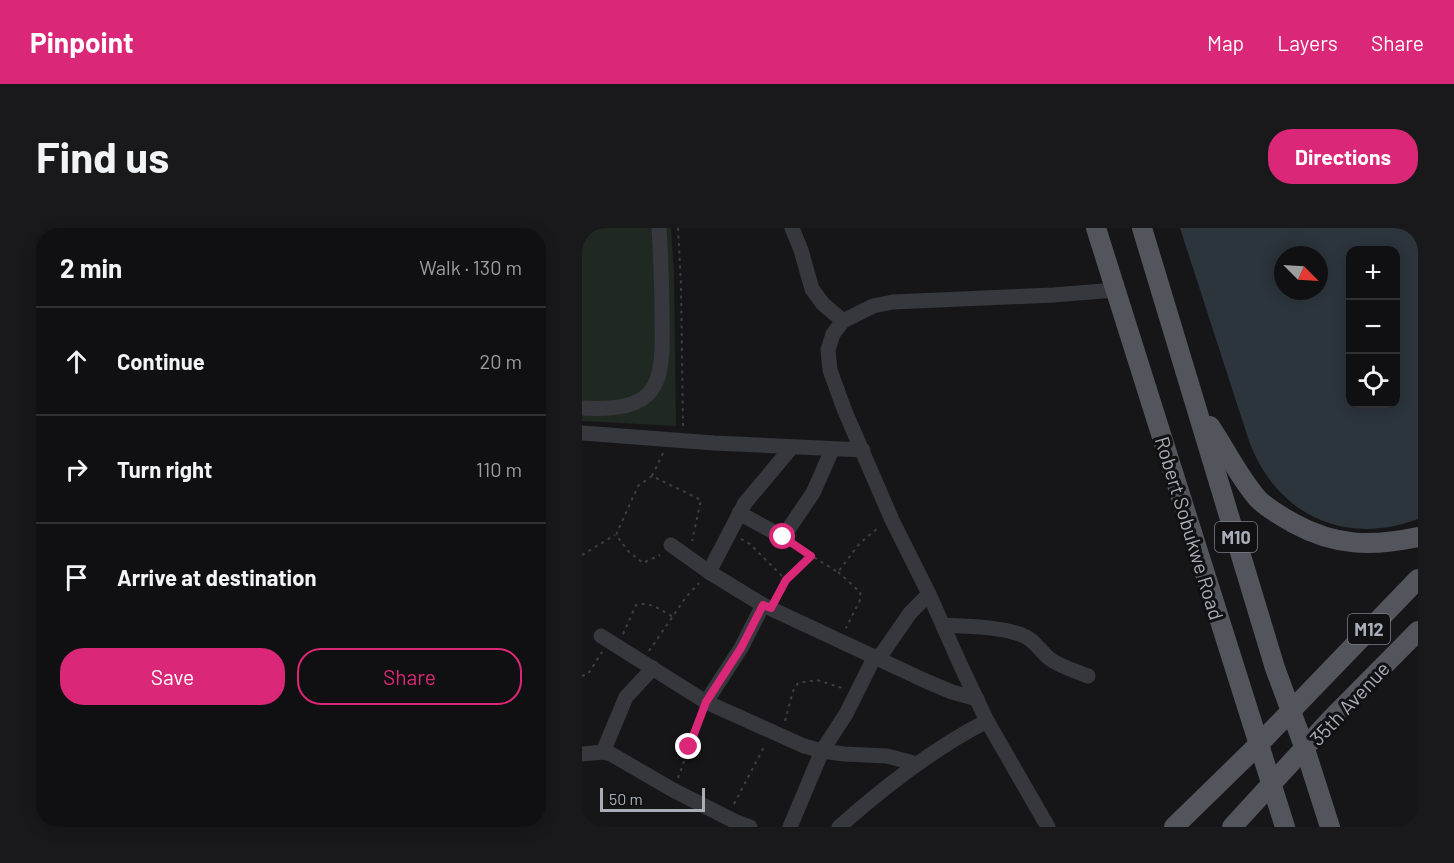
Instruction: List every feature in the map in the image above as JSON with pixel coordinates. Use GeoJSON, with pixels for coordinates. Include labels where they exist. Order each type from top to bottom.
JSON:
{"type":"FeatureCollection","features":[{"type":"Feature","properties":{"kind":"main road","name":"Robert Sobukwe Road"},"geometry":{"type":"LineString","coordinates":[[1096,228],[1285,827]]}},
{"type":"Feature","properties":{"kind":"main road","name":"Robert Sobukwe Road"},"geometry":{"type":"LineString","coordinates":[[1142,228],[1275,669],[1305,749],[1330,827]]}},
{"type":"Feature","properties":{"kind":"main road"},"geometry":{"type":"LineString","coordinates":[[1197,406],[1249,487],[1259,500],[1277,514],[1310,532],[1355,544],[1394,542],[1418,537]]}},
{"type":"Feature","properties":{"kind":"main road","name":"35th Avenue"},"geometry":{"type":"LineString","coordinates":[[1291,709],[1418,579]]}},
{"type":"Feature","properties":{"kind":"main road","name":"35th Avenue"},"geometry":{"type":"LineString","coordinates":[[1305,749],[1331,719],[1418,631]]}},
{"type":"Feature","properties":{"kind":"main road","name":"M12"},"geometry":{"type":"LineString","coordinates":[[1174,827],[1259,744],[1291,709]]}},
{"type":"Feature","properties":{"kind":"main road","name":"M12"},"geometry":{"type":"LineString","coordinates":[[1232,827],[1305,749]]}},
{"type":"Feature","properties":{"kind":"street"},"geometry":{"type":"LineString","coordinates":[[582,408],[616,409],[633,404],[649,393],[661,372],[663,350],[659,228]]}},
{"type":"Feature","properties":{"kind":"street"},"geometry":{"type":"LineString","coordinates":[[792,228],[801,249],[812,289],[823,304],[843,321]]}},
{"type":"Feature","properties":{"kind":"street"},"geometry":{"type":"LineString","coordinates":[[1048,827],[987,721],[929,594],[892,520],[844,409],[830,370],[828,350],[833,334],[843,321],[873,306],[893,302],[1116,290]]}},
{"type":"Feature","properties":{"kind":"street"},"geometry":{"type":"LineString","coordinates":[[582,433],[832,450],[863,450]]}},
{"type":"Feature","properties":{"kind":"street"},"geometry":{"type":"LineString","coordinates":[[709,572],[739,513],[792,447]]}},
{"type":"Feature","properties":{"kind":"street"},"geometry":{"type":"LineString","coordinates":[[739,513],[783,537],[813,493],[832,450]]}},
{"type":"Feature","properties":{"kind":"street"},"geometry":{"type":"LineString","coordinates":[[671,545],[709,572],[767,606],[928,682],[977,699]]}},
{"type":"Feature","properties":{"kind":"street"},"geometry":{"type":"LineString","coordinates":[[790,827],[822,751],[877,657],[910,613],[929,594]]}},
{"type":"Feature","properties":{"kind":"street"},"geometry":{"type":"LineString","coordinates":[[706,702],[767,606]]}},
{"type":"Feature","properties":{"kind":"street"},"geometry":{"type":"LineString","coordinates":[[943,625],[1001,630],[1022,635],[1032,640],[1041,652],[1053,661],[1088,676]]}},
{"type":"Feature","properties":{"kind":"street"},"geometry":{"type":"LineString","coordinates":[[601,636],[706,702],[777,734],[822,751],[887,756],[918,764]]}},
{"type":"Feature","properties":{"kind":"street"},"geometry":{"type":"LineString","coordinates":[[603,752],[626,697],[647,664]]}},
{"type":"Feature","properties":{"kind":"street"},"geometry":{"type":"LineString","coordinates":[[839,827],[918,764],[987,721]]}},
{"type":"Feature","properties":{"kind":"street"},"geometry":{"type":"LineString","coordinates":[[582,754],[603,752],[618,757],[640,772],[733,824],[750,827]]}},
{"type":"Feature","properties":{"kind":"path"},"geometry":{"type":"LineString","coordinates":[[582,555],[616,535],[638,486],[652,476],[677,440],[678,228]]}},
{"type":"Feature","properties":{"kind":"path"},"geometry":{"type":"LineString","coordinates":[[652,476],[701,500],[687,556]]}},
{"type":"Feature","properties":{"kind":"path"},"geometry":{"type":"LineString","coordinates":[[838,572],[860,543],[892,520]]}},
{"type":"Feature","properties":{"kind":"path"},"geometry":{"type":"LineString","coordinates":[[730,529],[737,537],[750,544],[786,580]]}},
{"type":"Feature","properties":{"kind":"path"},"geometry":{"type":"LineString","coordinates":[[616,535],[628,551],[643,563],[658,557],[671,545]]}},
{"type":"Feature","properties":{"kind":"path"},"geometry":{"type":"LineString","coordinates":[[783,537],[838,572],[857,588],[861,598],[841,640]]}},
{"type":"Feature","properties":{"kind":"path"},"geometry":{"type":"LineString","coordinates":[[767,606],[786,580],[811,556]]}},
{"type":"Feature","properties":{"kind":"path"},"geometry":{"type":"LineString","coordinates":[[647,664],[686,597],[709,572]]}},
{"type":"Feature","properties":{"kind":"path"},"geometry":{"type":"LineString","coordinates":[[582,676],[588,674],[603,650],[617,646],[636,605],[640,603],[652,605],[673,617]]}},
{"type":"Feature","properties":{"kind":"path"},"geometry":{"type":"LineString","coordinates":[[733,824],[733,808],[736,800],[758,756],[777,734],[794,687],[798,683],[817,680],[857,694]]}},
{"type":"Feature","properties":{"kind":"path"},"geometry":{"type":"LineString","coordinates":[[673,790],[683,769],[706,702]]}},
{"type":"Feature","properties":{"kind":"shaded area"},"geometry":{"type":"Polygon","coordinates":[[[582,228],[671,228],[674,274],[676,426],[582,421],[582,228]]]}},
{"type":"Feature","properties":{"kind":"shaded area"},"geometry":{"type":"Polygon","coordinates":[[[1180,228],[1418,228],[1418,519],[1391,527],[1364,529],[1339,526],[1316,518],[1295,505],[1276,488],[1261,466],[1249,441],[1180,228]]]}},
{"type":"Feature","properties":{"kind":"route"},"geometry":{"type":"LineString","coordinates":[[689,747],[706,702],[752,630],[763,605],[771,608],[791,573],[801,567],[811,556],[783,537]]}}]}
